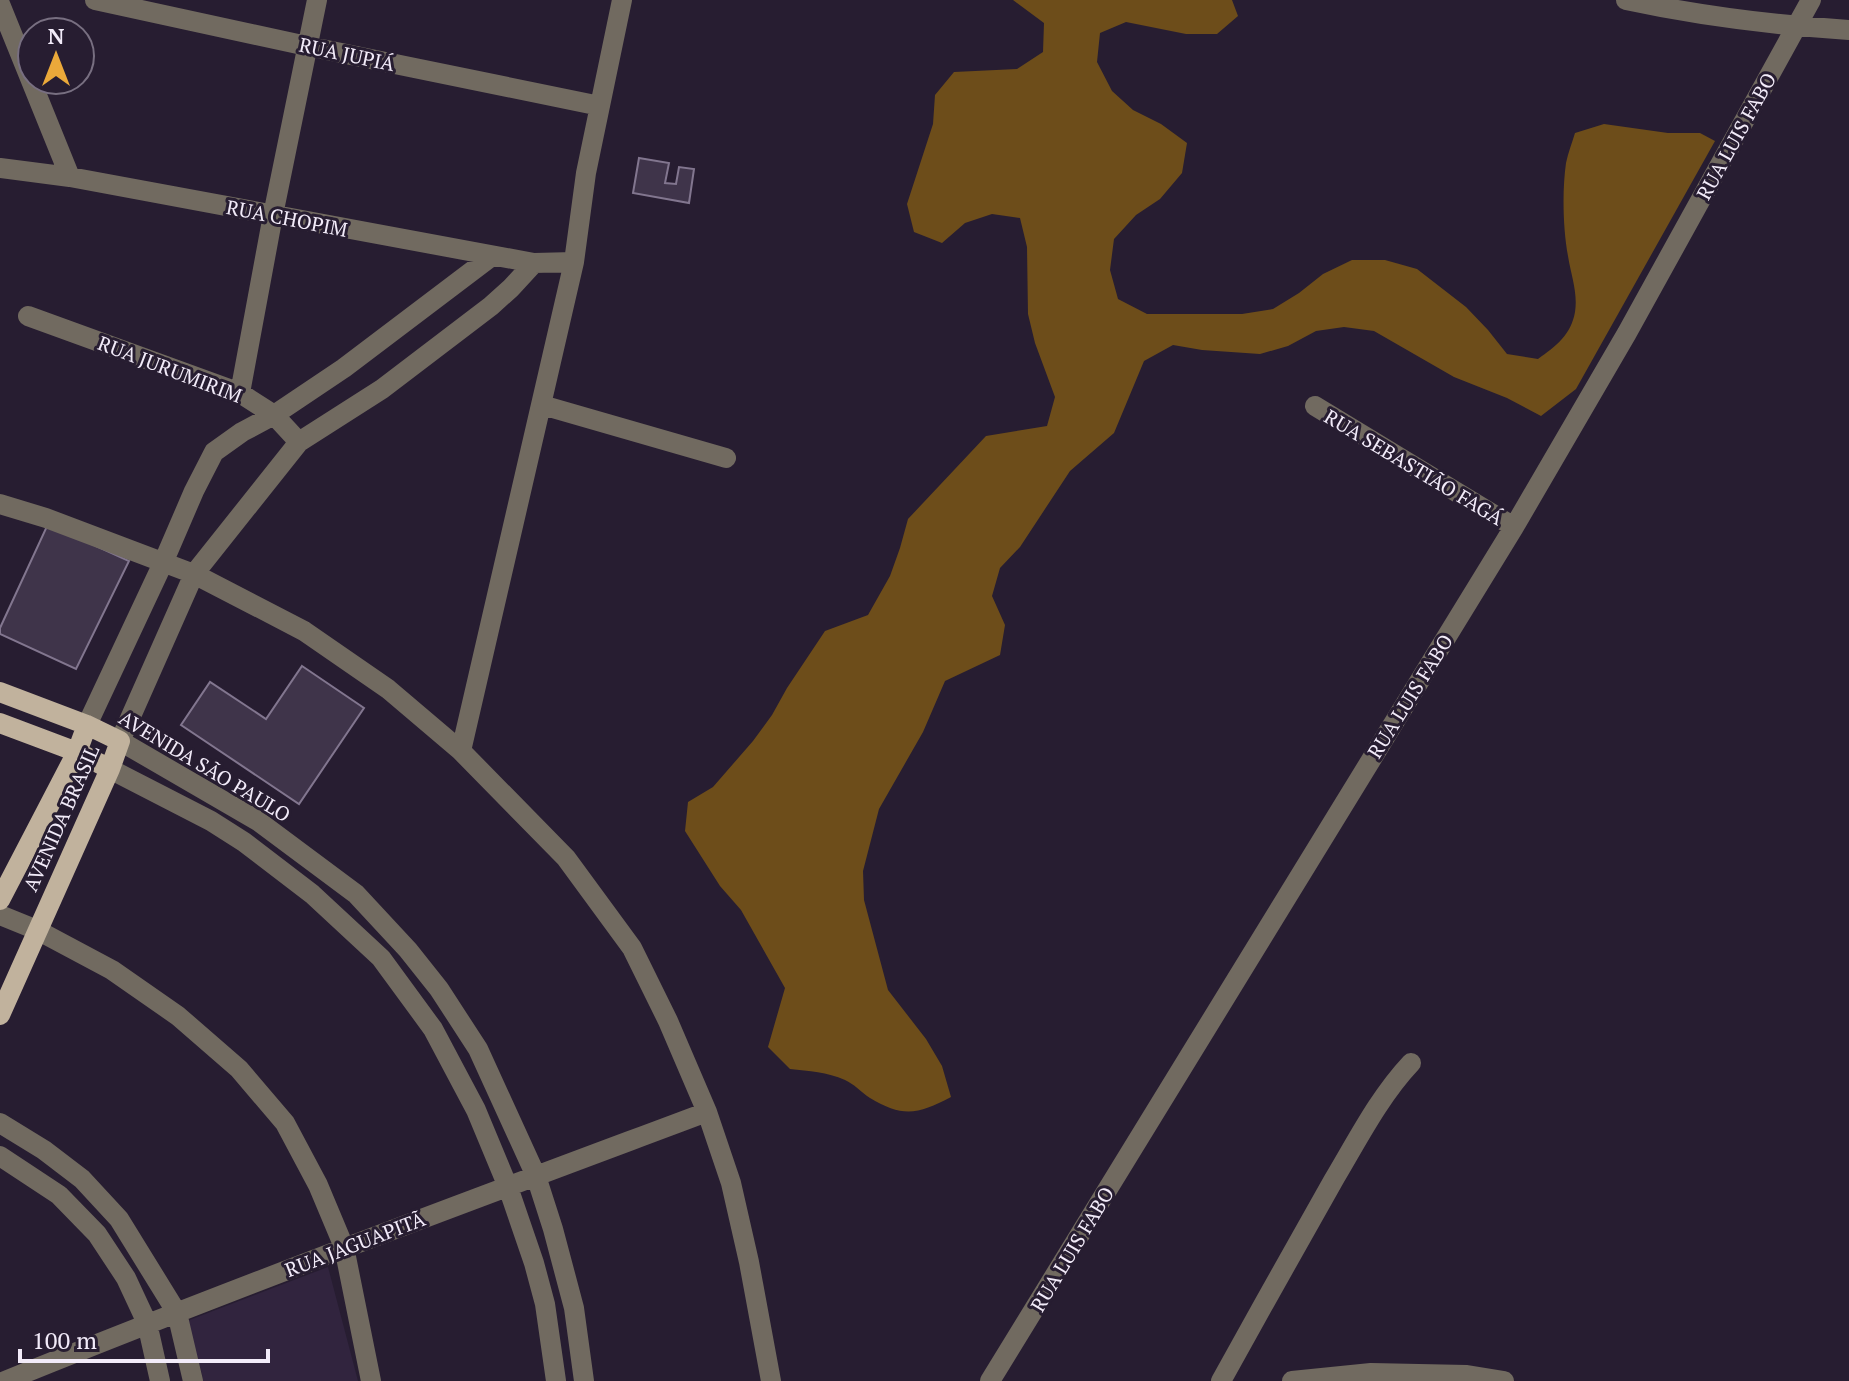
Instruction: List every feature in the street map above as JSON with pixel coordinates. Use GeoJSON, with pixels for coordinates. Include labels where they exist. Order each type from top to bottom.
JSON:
{"type":"FeatureCollection","features":[{"type":"Feature","properties":{"kind":"main road","name":"AVENIDA SÃO PAULO"},"geometry":{"type":"LineString","coordinates":[[0,692],[120,741]]}},
{"type":"Feature","properties":{"kind":"main road"},"geometry":{"type":"LineString","coordinates":[[0,723],[77,752],[110,769]]}},
{"type":"Feature","properties":{"kind":"main road","name":"AVENIDA BRASIL"},"geometry":{"type":"LineString","coordinates":[[0,900],[77,752],[87,725]]}},
{"type":"Feature","properties":{"kind":"main road","name":"AVENIDA BRASIL"},"geometry":{"type":"LineString","coordinates":[[0,1015],[120,741]]}},
{"type":"Feature","properties":{"kind":"street","name":"RUA JUPIÁ"},"geometry":{"type":"LineString","coordinates":[[95,0],[600,106]]}},
{"type":"Feature","properties":{"kind":"street"},"geometry":{"type":"LineString","coordinates":[[240,393],[317,0]]}},
{"type":"Feature","properties":{"kind":"street"},"geometry":{"type":"LineString","coordinates":[[461,751],[574,262],[586,173],[622,0]]}},
{"type":"Feature","properties":{"kind":"street"},"geometry":{"type":"LineString","coordinates":[[1626,0],[1697,14],[1849,30]]}},
{"type":"Feature","properties":{"kind":"street","name":"RUA LUIS FABO"},"geometry":{"type":"LineString","coordinates":[[990,1381],[1514,527],[1627,333],[1811,0]]}},
{"type":"Feature","properties":{"kind":"street"},"geometry":{"type":"LineString","coordinates":[[0,4],[70,177]]}},
{"type":"Feature","properties":{"kind":"street","name":"RUA CHOPIM"},"geometry":{"type":"LineString","coordinates":[[0,168],[70,177],[534,263],[574,262]]}},
{"type":"Feature","properties":{"kind":"street","name":"AVENIDA BRASIL"},"geometry":{"type":"LineString","coordinates":[[87,725],[214,452],[344,368],[492,256]]}},
{"type":"Feature","properties":{"kind":"street","name":"AVENIDA BRASIL"},"geometry":{"type":"LineString","coordinates":[[120,741],[194,574],[299,442],[382,389],[491,306],[534,263]]}},
{"type":"Feature","properties":{"kind":"street","name":"RUA JURUMIRIM"},"geometry":{"type":"LineString","coordinates":[[28,316],[240,393],[274,415],[299,442]]}},
{"type":"Feature","properties":{"kind":"street"},"geometry":{"type":"LineString","coordinates":[[542,405],[726,458]]}},
{"type":"Feature","properties":{"kind":"street","name":"RUA SEBASTIÃO FAGÁ"},"geometry":{"type":"LineString","coordinates":[[1315,406],[1514,527]]}},
{"type":"Feature","properties":{"kind":"street"},"geometry":{"type":"LineString","coordinates":[[0,504],[46,518],[194,574],[304,631],[388,689],[461,751],[566,858],[632,948],[707,1112],[731,1183],[771,1381]]}},
{"type":"Feature","properties":{"kind":"street","name":"AVENIDA SÃO PAULO"},"geometry":{"type":"LineString","coordinates":[[120,741],[258,821],[356,894],[431,979],[478,1049],[536,1176],[574,1308],[584,1381]]}},
{"type":"Feature","properties":{"kind":"street"},"geometry":{"type":"LineString","coordinates":[[110,769],[211,821],[312,894],[381,958],[433,1029],[476,1110],[508,1187],[545,1304],[556,1381]]}},
{"type":"Feature","properties":{"kind":"street"},"geometry":{"type":"LineString","coordinates":[[244,842],[258,821]]}},
{"type":"Feature","properties":{"kind":"street"},"geometry":{"type":"LineString","coordinates":[[0,915],[37,930],[112,970],[178,1016],[239,1069],[285,1123],[318,1185],[344,1247],[371,1381]]}},
{"type":"Feature","properties":{"kind":"street"},"geometry":{"type":"LineString","coordinates":[[1221,1381],[1345,1161],[1394,1082],[1411,1063]]}},
{"type":"Feature","properties":{"kind":"street","name":"RUA JAGUAPITÃ"},"geometry":{"type":"LineString","coordinates":[[5,1381],[344,1247],[707,1112]]}},
{"type":"Feature","properties":{"kind":"street"},"geometry":{"type":"LineString","coordinates":[[0,1123],[44,1150],[82,1179],[119,1219],[177,1313],[193,1381]]}},
{"type":"Feature","properties":{"kind":"street"},"geometry":{"type":"LineString","coordinates":[[23,1171],[44,1150]]}},
{"type":"Feature","properties":{"kind":"street"},"geometry":{"type":"LineString","coordinates":[[0,1156],[59,1195],[97,1234],[126,1278],[147,1323],[160,1381]]}},
{"type":"Feature","properties":{"kind":"street"},"geometry":{"type":"LineString","coordinates":[[1292,1381],[1371,1373],[1467,1375],[1504,1381]]}},
{"type":"Feature","properties":{"kind":"shaded area"},"geometry":{"type":"Polygon","coordinates":[[[1013,0],[1232,0],[1238,16],[1217,34],[1186,34],[1126,22],[1100,33],[1097,62],[1112,91],[1133,110],[1161,124],[1187,143],[1182,173],[1160,199],[1136,215],[1114,239],[1110,270],[1118,299],[1147,314],[1242,314],[1273,309],[1323,274],[1352,260],[1385,260],[1417,269],[1466,307],[1507,354],[1538,359],[1566,334],[1575,312],[1575,291],[1565,234],[1564,198],[1566,163],[1575,133],[1604,124],[1668,133],[1700,133],[1715,141],[1576,389],[1541,416],[1507,398],[1454,377],[1374,331],[1344,327],[1316,331],[1288,346],[1260,354],[1173,345],[1144,361],[1114,433],[1070,471],[1020,547],[1000,568],[992,596],[1005,625],[1000,655],[945,681],[923,732],[879,809],[863,871],[864,900],[888,990],[926,1039],[942,1066],[951,1097],[920,1110],[902,1111],[870,1098],[838,1077],[790,1069],[768,1047],[785,988],[741,910],[720,886],[685,831],[688,802],[713,787],[753,741],[825,631],[868,615],[890,576],[908,519],[986,436],[1047,426],[1055,397],[1028,314],[1027,247],[1020,218],[992,214],[965,223],[942,243],[914,232],[907,204],[933,124],[935,95],[954,72],[1017,69],[1043,52],[1044,23],[1013,0]]]}},
{"type":"Feature","properties":{"kind":"shaded area"},"geometry":{"type":"Polygon","coordinates":[[[328,1267],[358,1381],[203,1381],[187,1321],[328,1267]]]}},
{"type":"Feature","properties":{"kind":"building"},"geometry":{"type":"Polygon","coordinates":[[[639,158],[669,163],[665,183],[676,184],[679,167],[694,169],[689,203],[633,193],[639,158]]]}},
{"type":"Feature","properties":{"kind":"building"},"geometry":{"type":"Polygon","coordinates":[[[48,524],[129,561],[76,669],[0,634],[48,524]]]}},
{"type":"Feature","properties":{"kind":"building"},"geometry":{"type":"Polygon","coordinates":[[[302,666],[364,708],[299,804],[181,725],[210,682],[266,719],[302,666]]]}}]}
